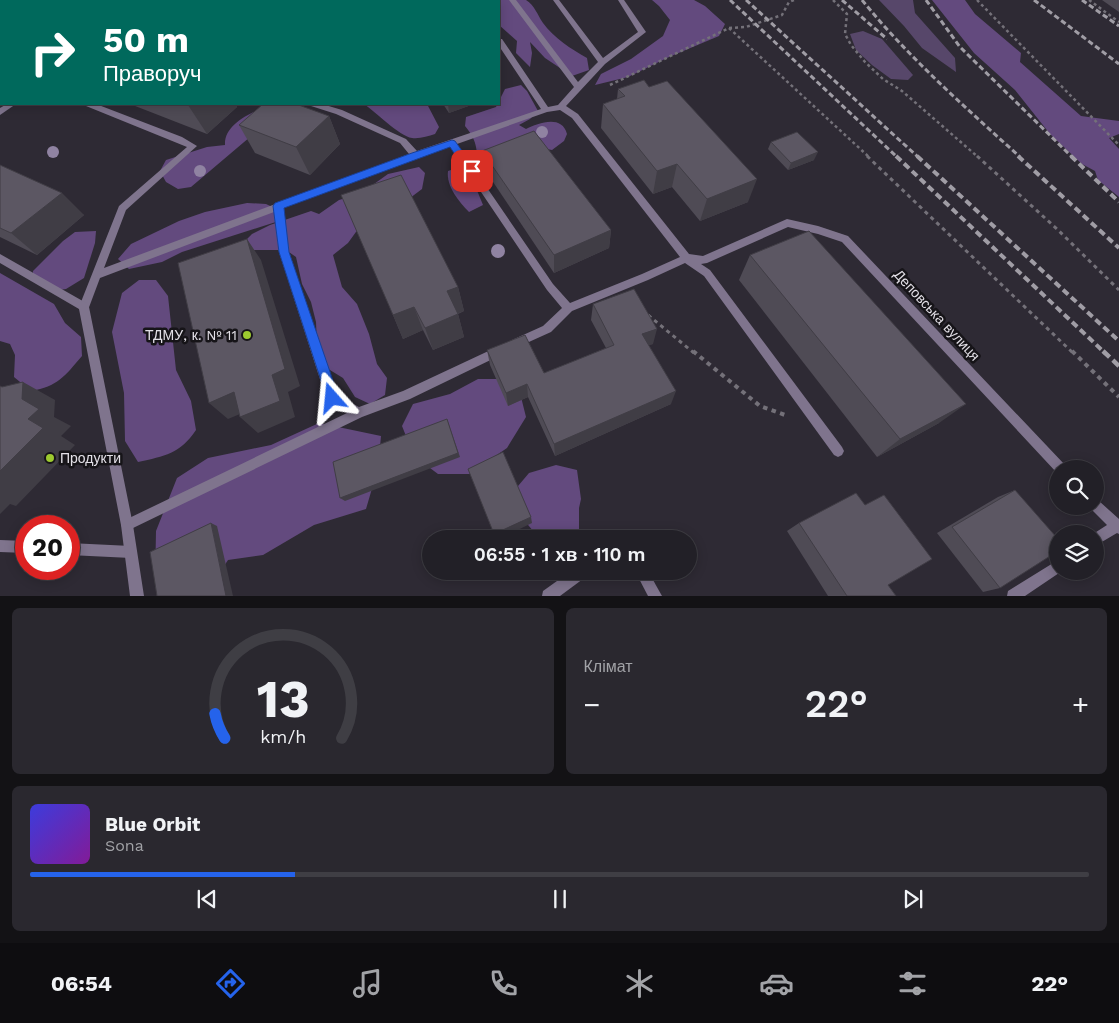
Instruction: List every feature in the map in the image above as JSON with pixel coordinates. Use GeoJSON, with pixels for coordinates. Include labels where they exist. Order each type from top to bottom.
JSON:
{"type":"FeatureCollection","features":[{"type":"Feature","properties":{"kind":"street"},"geometry":{"type":"LineString","coordinates":[[512,0],[578,87]]}},
{"type":"Feature","properties":{"kind":"street"},"geometry":{"type":"LineString","coordinates":[[556,0],[602,62]]}},
{"type":"Feature","properties":{"kind":"street"},"geometry":{"type":"LineString","coordinates":[[96,275],[415,155],[561,106],[602,62],[642,32],[621,0]]}},
{"type":"Feature","properties":{"kind":"street"},"geometry":{"type":"LineString","coordinates":[[500,43],[546,110]]}},
{"type":"Feature","properties":{"kind":"street"},"geometry":{"type":"LineString","coordinates":[[0,112],[10,105]]}},
{"type":"Feature","properties":{"kind":"street"},"geometry":{"type":"LineString","coordinates":[[92,105],[180,139],[193,146],[122,208],[84,307],[127,525],[137,596]]}},
{"type":"Feature","properties":{"kind":"street"},"geometry":{"type":"LineString","coordinates":[[317,105],[338,112],[403,141],[415,155]]}},
{"type":"Feature","properties":{"kind":"street"},"geometry":{"type":"LineString","coordinates":[[561,106],[575,116],[686,258],[707,273],[838,452]]}},
{"type":"Feature","properties":{"kind":"street"},"geometry":{"type":"LineString","coordinates":[[452,143],[550,287],[568,308]]}},
{"type":"Feature","properties":{"kind":"street"},"geometry":{"type":"LineString","coordinates":[[278,206],[284,252],[332,398],[358,413]]}},
{"type":"Feature","properties":{"kind":"street","name":"Деповська вулиця"},"geometry":{"type":"LineString","coordinates":[[686,258],[704,260],[787,222],[845,239],[1053,460]]}},
{"type":"Feature","properties":{"kind":"street"},"geometry":{"type":"LineString","coordinates":[[0,258],[84,307]]}},
{"type":"Feature","properties":{"kind":"street"},"geometry":{"type":"LineString","coordinates":[[127,525],[358,413],[406,395],[547,329],[568,308],[645,278],[686,258]]}},
{"type":"Feature","properties":{"kind":"street"},"geometry":{"type":"LineString","coordinates":[[1104,514],[1118,527],[1104,535]]}},
{"type":"Feature","properties":{"kind":"street"},"geometry":{"type":"LineString","coordinates":[[0,546],[15,547]]}},
{"type":"Feature","properties":{"kind":"street"},"geometry":{"type":"LineString","coordinates":[[80,550],[130,552]]}},
{"type":"Feature","properties":{"kind":"street"},"geometry":{"type":"LineString","coordinates":[[1013,596],[1049,572]]}},
{"type":"Feature","properties":{"kind":"street"},"geometry":{"type":"LineString","coordinates":[[548,596],[570,580]]}},
{"type":"Feature","properties":{"kind":"street"},"geometry":{"type":"LineString","coordinates":[[646,580],[656,596]]}},
{"type":"Feature","properties":{"kind":"path"},"geometry":{"type":"LineString","coordinates":[[606,86],[729,28],[746,27],[782,15],[790,2],[794,0]]}},
{"type":"Feature","properties":{"kind":"path"},"geometry":{"type":"LineString","coordinates":[[833,0],[847,14],[845,34],[851,45],[866,62],[968,148],[1057,228],[1119,290]]}},
{"type":"Feature","properties":{"kind":"path"},"geometry":{"type":"LineString","coordinates":[[977,0],[1119,145]]}},
{"type":"Feature","properties":{"kind":"path"},"geometry":{"type":"LineString","coordinates":[[1089,0],[1119,22]]}},
{"type":"Feature","properties":{"kind":"path"},"geometry":{"type":"LineString","coordinates":[[729,28],[917,202],[1119,396]]}},
{"type":"Feature","properties":{"kind":"path"},"geometry":{"type":"LineString","coordinates":[[646,314],[760,406],[821,428]]}},
{"type":"Feature","properties":{"kind":"shaded area"},"geometry":{"type":"Polygon","coordinates":[[[500,0],[526,0],[529,2],[552,34],[587,58],[589,70],[572,76],[545,58],[530,42],[532,53],[530,67],[516,53],[517,41],[500,26],[500,0]]]}},
{"type":"Feature","properties":{"kind":"shaded area"},"geometry":{"type":"Polygon","coordinates":[[[652,0],[694,0],[705,6],[725,24],[719,36],[628,77],[595,85],[601,74],[631,59],[663,36],[670,20],[652,0]]]}},
{"type":"Feature","properties":{"kind":"shaded area"},"geometry":{"type":"Polygon","coordinates":[[[879,0],[913,0],[915,13],[955,58],[956,72],[922,48],[879,0]]]}},
{"type":"Feature","properties":{"kind":"shaded area"},"geometry":{"type":"Polygon","coordinates":[[[932,0],[965,0],[975,14],[1021,53],[1020,62],[1081,116],[1119,121],[1119,134],[1109,138],[1119,149],[1119,197],[1098,180],[1095,171],[1082,164],[1050,134],[1015,90],[974,53],[932,0]]]}},
{"type":"Feature","properties":{"kind":"shaded area"},"geometry":{"type":"Polygon","coordinates":[[[863,31],[882,39],[913,75],[908,80],[891,79],[872,65],[856,50],[850,34],[863,31]]]}},
{"type":"Feature","properties":{"kind":"shaded area"},"geometry":{"type":"Polygon","coordinates":[[[521,85],[527,91],[538,111],[530,119],[519,125],[526,129],[537,124],[555,122],[564,128],[567,134],[564,141],[552,150],[536,147],[490,162],[481,169],[475,142],[465,126],[466,117],[500,105],[500,99],[505,89],[521,85]]]}},
{"type":"Feature","properties":{"kind":"shaded area"},"geometry":{"type":"Polygon","coordinates":[[[270,105],[250,137],[191,187],[178,189],[166,182],[160,171],[166,160],[207,147],[225,145],[229,130],[234,124],[270,105]]]}},
{"type":"Feature","properties":{"kind":"shaded area"},"geometry":{"type":"Polygon","coordinates":[[[365,105],[428,105],[439,127],[435,134],[421,138],[412,138],[394,128],[365,105]]]}},
{"type":"Feature","properties":{"kind":"shaded area"},"geometry":{"type":"Polygon","coordinates":[[[419,167],[425,173],[422,189],[406,201],[366,218],[348,243],[333,255],[342,287],[357,304],[369,334],[377,364],[387,378],[385,395],[370,404],[355,397],[343,378],[325,367],[317,345],[316,322],[311,302],[302,284],[296,257],[286,250],[252,250],[243,243],[252,234],[270,225],[311,211],[319,214],[339,200],[356,195],[367,189],[388,174],[419,167]]]}},
{"type":"Feature","properties":{"kind":"shaded area"},"geometry":{"type":"Polygon","coordinates":[[[460,167],[476,188],[483,205],[469,212],[457,199],[448,177],[448,171],[460,167]]]}},
{"type":"Feature","properties":{"kind":"shaded area"},"geometry":{"type":"Polygon","coordinates":[[[247,203],[266,204],[285,213],[279,221],[182,252],[162,262],[129,269],[118,259],[131,244],[179,221],[205,212],[247,203]]]}},
{"type":"Feature","properties":{"kind":"shaded area"},"geometry":{"type":"Polygon","coordinates":[[[96,231],[95,243],[84,278],[66,289],[52,291],[33,279],[33,271],[63,241],[75,232],[96,231]]]}},
{"type":"Feature","properties":{"kind":"shaded area"},"geometry":{"type":"Polygon","coordinates":[[[0,273],[54,304],[65,323],[81,337],[82,356],[60,380],[48,386],[31,391],[14,377],[15,355],[10,344],[0,341],[0,273]]]}},
{"type":"Feature","properties":{"kind":"shaded area"},"geometry":{"type":"Polygon","coordinates":[[[139,280],[156,280],[168,296],[176,370],[191,401],[196,430],[184,444],[171,453],[138,462],[125,441],[124,393],[112,332],[122,293],[139,280]]]}},
{"type":"Feature","properties":{"kind":"shaded area"},"geometry":{"type":"Polygon","coordinates":[[[478,379],[506,379],[520,393],[526,417],[507,448],[469,474],[438,474],[414,456],[402,426],[413,404],[450,394],[478,379]]]}},
{"type":"Feature","properties":{"kind":"shaded area"},"geometry":{"type":"Polygon","coordinates":[[[319,423],[381,436],[378,468],[366,509],[314,525],[263,555],[228,560],[209,589],[155,583],[156,531],[177,478],[208,458],[271,445],[319,423]]]}},
{"type":"Feature","properties":{"kind":"shaded area"},"geometry":{"type":"Polygon","coordinates":[[[556,465],[577,470],[581,499],[579,530],[532,530],[523,519],[513,492],[529,473],[556,465]]]}},
{"type":"Feature","properties":{"kind":"building"},"geometry":{"type":"Polygon","coordinates":[[[644,80],[649,87],[667,81],[757,179],[707,199],[677,164],[657,171],[603,104],[625,96],[618,89],[644,80]]]}},
{"type":"Feature","properties":{"kind":"building"},"geometry":{"type":"Polygon","coordinates":[[[262,105],[299,105],[329,116],[296,147],[239,125],[262,105]]]}},
{"type":"Feature","properties":{"kind":"building"},"geometry":{"type":"Polygon","coordinates":[[[534,131],[611,230],[554,255],[482,151],[534,131]]]}},
{"type":"Feature","properties":{"kind":"building"},"geometry":{"type":"Polygon","coordinates":[[[797,132],[818,152],[791,163],[771,142],[797,132]]]}},
{"type":"Feature","properties":{"kind":"building"},"geometry":{"type":"Polygon","coordinates":[[[0,165],[62,193],[11,233],[0,228],[0,165]]]}},
{"type":"Feature","properties":{"kind":"building"},"geometry":{"type":"Polygon","coordinates":[[[401,175],[458,287],[447,291],[458,314],[425,328],[414,307],[393,315],[341,195],[401,175]]]}},
{"type":"Feature","properties":{"kind":"building"},"geometry":{"type":"Polygon","coordinates":[[[809,231],[966,404],[900,439],[750,255],[809,231]]]}},
{"type":"Feature","properties":{"kind":"building","name":"ТДМУ, к. № 11"},"geometry":{"type":"Polygon","coordinates":[[[247,239],[285,369],[272,375],[280,401],[240,417],[234,392],[209,403],[178,263],[247,239]]]}},
{"type":"Feature","properties":{"kind":"building"},"geometry":{"type":"Polygon","coordinates":[[[634,289],[657,329],[642,334],[676,391],[554,444],[527,384],[506,393],[487,350],[525,335],[544,373],[614,345],[593,304],[634,289]]]}},
{"type":"Feature","properties":{"kind":"building"},"geometry":{"type":"Polygon","coordinates":[[[23,382],[22,399],[39,409],[28,419],[43,428],[0,471],[0,386],[23,382]]]}},
{"type":"Feature","properties":{"kind":"building"},"geometry":{"type":"Polygon","coordinates":[[[447,419],[458,453],[340,498],[333,462],[447,419]]]}},
{"type":"Feature","properties":{"kind":"building"},"geometry":{"type":"Polygon","coordinates":[[[503,452],[531,517],[503,530],[492,530],[468,469],[503,452]]]}},
{"type":"Feature","properties":{"kind":"building"},"geometry":{"type":"Polygon","coordinates":[[[1015,490],[1049,529],[1049,557],[1000,588],[952,527],[1015,490]]]}},
{"type":"Feature","properties":{"kind":"building"},"geometry":{"type":"Polygon","coordinates":[[[856,493],[865,505],[884,495],[932,559],[888,585],[896,596],[847,596],[799,523],[856,493]]]}},
{"type":"Feature","properties":{"kind":"building"},"geometry":{"type":"Polygon","coordinates":[[[211,523],[226,596],[157,596],[150,552],[211,523]]]}},
{"type":"Feature","properties":{"kind":"railway"},"geometry":{"type":"LineString","coordinates":[[730,0],[897,157]]}},
{"type":"Feature","properties":{"kind":"railway"},"geometry":{"type":"LineString","coordinates":[[746,0],[918,157]]}},
{"type":"Feature","properties":{"kind":"railway"},"geometry":{"type":"LineString","coordinates":[[842,0],[887,39]]}},
{"type":"Feature","properties":{"kind":"railway"},"geometry":{"type":"LineString","coordinates":[[862,0],[918,62],[1020,157]]}},
{"type":"Feature","properties":{"kind":"railway"},"geometry":{"type":"LineString","coordinates":[[926,0],[960,47],[1072,157]]}},
{"type":"Feature","properties":{"kind":"railway"},"geometry":{"type":"LineString","coordinates":[[1034,0],[1119,64]]}},
{"type":"Feature","properties":{"kind":"railway"},"geometry":{"type":"LineString","coordinates":[[1082,0],[1119,26]]}},
{"type":"Feature","properties":{"kind":"railway"},"geometry":{"type":"LineString","coordinates":[[896,156],[1105,353]]}},
{"type":"Feature","properties":{"kind":"railway"},"geometry":{"type":"LineString","coordinates":[[917,156],[1119,341]]}},
{"type":"Feature","properties":{"kind":"railway"},"geometry":{"type":"LineString","coordinates":[[1018,156],[1119,248]]}},
{"type":"Feature","properties":{"kind":"railway"},"geometry":{"type":"LineString","coordinates":[[1071,156],[1119,202]]}},
{"type":"Feature","properties":{"kind":"railway"},"geometry":{"type":"LineString","coordinates":[[1103,351],[1119,366]]}},
{"type":"Feature","properties":{"kind":"place","name":"ТДМУ, к. № 11"},"geometry":{"type":"Point","coordinates":[247,335]}},
{"type":"Feature","properties":{"kind":"place","name":"Продукти"},"geometry":{"type":"Point","coordinates":[50,458]}},
{"type":"Feature","properties":{"kind":"route"},"geometry":{"type":"LineString","coordinates":[[332,398],[284,252],[278,206],[452,143],[472,171]]}}]}
